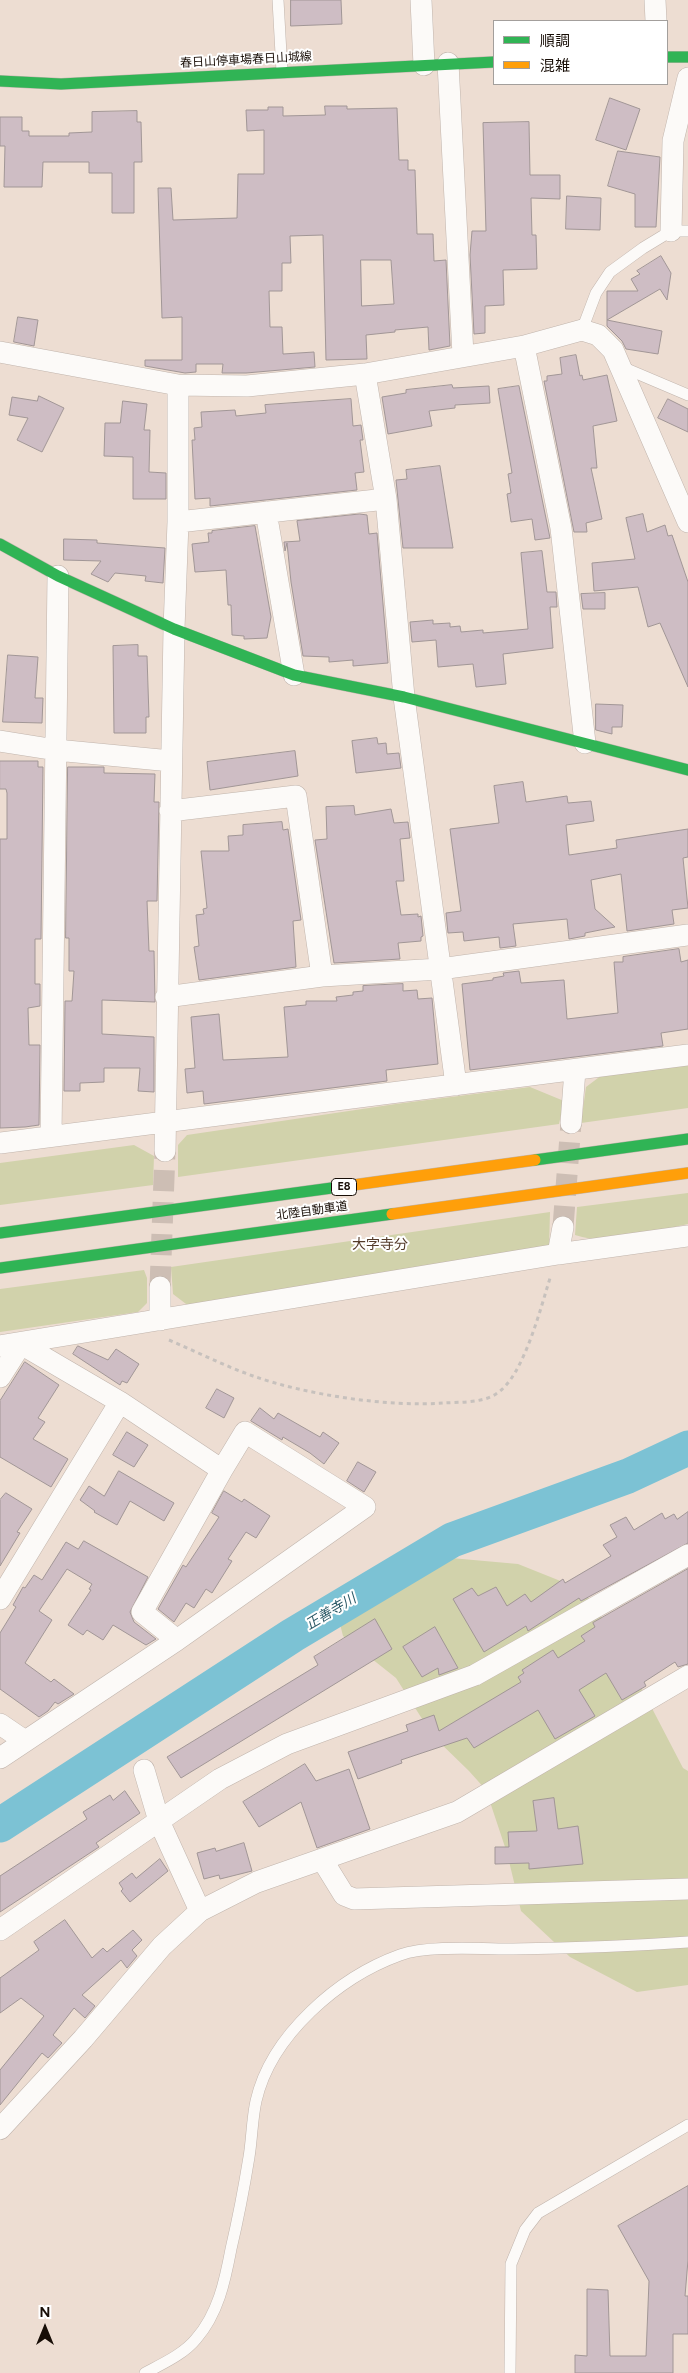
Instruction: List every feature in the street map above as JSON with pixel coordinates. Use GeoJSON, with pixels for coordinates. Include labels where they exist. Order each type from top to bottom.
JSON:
{"type":"FeatureCollection","features":[{"type":"Feature","properties":{"kind":"main road"},"geometry":{"type":"LineString","coordinates":[[668,57],[688,57]]}},
{"type":"Feature","properties":{"kind":"main road","name":"春日山停車場春日山城線"},"geometry":{"type":"LineString","coordinates":[[0,81],[61,84],[493,62]]}},
{"type":"Feature","properties":{"kind":"main road"},"geometry":{"type":"LineString","coordinates":[[0,544],[58,576],[174,629],[294,675],[404,697],[688,770]]}},
{"type":"Feature","properties":{"kind":"main road","name":"北陸自動車道"},"geometry":{"type":"LineString","coordinates":[[0,1233],[688,1139]]}},
{"type":"Feature","properties":{"kind":"main road","name":"北陸自動車道"},"geometry":{"type":"LineString","coordinates":[[0,1268],[688,1172]]}},
{"type":"Feature","properties":{"kind":"street"},"geometry":{"type":"LineString","coordinates":[[421,0],[424,65]]}},
{"type":"Feature","properties":{"kind":"street"},"geometry":{"type":"LineString","coordinates":[[655,0],[656,20]]}},
{"type":"Feature","properties":{"kind":"street"},"geometry":{"type":"LineString","coordinates":[[448,63],[463,355]]}},
{"type":"Feature","properties":{"kind":"street"},"geometry":{"type":"LineString","coordinates":[[679,231],[673,141],[688,78]]}},
{"type":"Feature","properties":{"kind":"street"},"geometry":{"type":"LineString","coordinates":[[0,352],[178,384],[248,386],[365,374],[463,355],[524,346],[582,330],[598,335],[613,350],[688,522]]}},
{"type":"Feature","properties":{"kind":"street"},"geometry":{"type":"LineString","coordinates":[[524,346],[562,528],[585,743]]}},
{"type":"Feature","properties":{"kind":"street"},"geometry":{"type":"LineString","coordinates":[[365,374],[386,499],[404,697],[456,1085]]}},
{"type":"Feature","properties":{"kind":"street"},"geometry":{"type":"LineString","coordinates":[[165,1151],[166,997],[178,522],[178,384]]}},
{"type":"Feature","properties":{"kind":"street"},"geometry":{"type":"LineString","coordinates":[[178,522],[386,499]]}},
{"type":"Feature","properties":{"kind":"street"},"geometry":{"type":"LineString","coordinates":[[266,512],[294,675]]}},
{"type":"Feature","properties":{"kind":"street"},"geometry":{"type":"LineString","coordinates":[[51,1136],[58,576]]}},
{"type":"Feature","properties":{"kind":"street"},"geometry":{"type":"LineString","coordinates":[[0,741],[56,750],[172,761]]}},
{"type":"Feature","properties":{"kind":"street"},"geometry":{"type":"LineString","coordinates":[[170,811],[296,796],[322,976]]}},
{"type":"Feature","properties":{"kind":"street"},"geometry":{"type":"LineString","coordinates":[[166,997],[322,976],[440,969],[688,935]]}},
{"type":"Feature","properties":{"kind":"street"},"geometry":{"type":"LineString","coordinates":[[0,1143],[688,1055]]}},
{"type":"Feature","properties":{"kind":"street"},"geometry":{"type":"LineString","coordinates":[[571,1123],[575,1070]]}},
{"type":"Feature","properties":{"kind":"street"},"geometry":{"type":"LineString","coordinates":[[558,1254],[562,1227]]}},
{"type":"Feature","properties":{"kind":"street"},"geometry":{"type":"LineString","coordinates":[[0,1346],[558,1254],[688,1236]]}},
{"type":"Feature","properties":{"kind":"street"},"geometry":{"type":"LineString","coordinates":[[160,1287],[160,1320]]}},
{"type":"Feature","properties":{"kind":"street"},"geometry":{"type":"LineString","coordinates":[[0,1377],[21,1344]]}},
{"type":"Feature","properties":{"kind":"street"},"geometry":{"type":"LineString","coordinates":[[21,1344],[120,1402],[222,1470]]}},
{"type":"Feature","properties":{"kind":"street"},"geometry":{"type":"LineString","coordinates":[[0,1599],[120,1402]]}},
{"type":"Feature","properties":{"kind":"street"},"geometry":{"type":"LineString","coordinates":[[0,1758],[177,1640],[365,1508],[245,1432],[142,1612],[177,1640]]}},
{"type":"Feature","properties":{"kind":"street"},"geometry":{"type":"LineString","coordinates":[[0,1930],[220,1778],[287,1744],[476,1675],[688,1555]]}},
{"type":"Feature","properties":{"kind":"street"},"geometry":{"type":"LineString","coordinates":[[0,2128],[83,2039],[162,1946],[200,1911],[257,1882],[323,1861],[457,1812],[688,1676]]}},
{"type":"Feature","properties":{"kind":"street"},"geometry":{"type":"LineString","coordinates":[[0,1724],[25,1741]]}},
{"type":"Feature","properties":{"kind":"street"},"geometry":{"type":"LineString","coordinates":[[144,1770],[159,1821],[200,1911]]}},
{"type":"Feature","properties":{"kind":"street"},"geometry":{"type":"LineString","coordinates":[[323,1861],[344,1895],[354,1899],[688,1889]]}},
{"type":"Feature","properties":{"kind":"lane"},"geometry":{"type":"LineString","coordinates":[[278,0],[282,72]]}},
{"type":"Feature","properties":{"kind":"lane"},"geometry":{"type":"LineString","coordinates":[[582,330],[596,293],[610,272],[643,248],[679,231]]}},
{"type":"Feature","properties":{"kind":"lane"},"geometry":{"type":"LineString","coordinates":[[620,366],[688,395]]}},
{"type":"Feature","properties":{"kind":"lane"},"geometry":{"type":"LineString","coordinates":[[145,2373],[167,2361],[195,2340],[212,2315],[224,2284],[234,2236],[249,2157],[256,2100],[266,2074],[283,2045],[317,2005],[346,1982],[401,1954],[460,1949],[688,1942]]}},
{"type":"Feature","properties":{"kind":"lane"},"geometry":{"type":"LineString","coordinates":[[510,2373],[511,2264],[524,2230],[538,2213],[688,2125]]}},
{"type":"Feature","properties":{"kind":"path"},"geometry":{"type":"LineString","coordinates":[[134,1324],[252,1376],[288,1387],[375,1402],[425,1404],[471,1402],[496,1394],[514,1375],[526,1349],[558,1254]]}},
{"type":"Feature","properties":{"kind":"green space"},"geometry":{"type":"Polygon","coordinates":[[[688,1064],[688,1108],[581,1123],[586,1087],[602,1075],[688,1064]]]}},
{"type":"Feature","properties":{"kind":"green space"},"geometry":{"type":"Polygon","coordinates":[[[530,1087],[564,1101],[559,1124],[178,1177],[178,1145],[187,1135],[396,1104],[530,1087]]]}},
{"type":"Feature","properties":{"kind":"green space"},"geometry":{"type":"Polygon","coordinates":[[[134,1145],[154,1156],[153,1185],[0,1205],[0,1163],[134,1145]]]}},
{"type":"Feature","properties":{"kind":"green space"},"geometry":{"type":"Polygon","coordinates":[[[688,1193],[688,1224],[617,1239],[589,1238],[575,1235],[577,1207],[688,1193]]]}},
{"type":"Feature","properties":{"kind":"green space"},"geometry":{"type":"Polygon","coordinates":[[[550,1212],[549,1248],[190,1307],[173,1294],[171,1267],[550,1212]]]}},
{"type":"Feature","properties":{"kind":"green space"},"geometry":{"type":"Polygon","coordinates":[[[144,1270],[147,1278],[147,1303],[138,1312],[0,1332],[0,1289],[144,1270]]]}},
{"type":"Feature","properties":{"kind":"green space"},"geometry":{"type":"Polygon","coordinates":[[[451,1558],[518,1564],[583,1590],[616,1639],[683,1768],[688,1771],[688,1985],[637,1992],[570,1957],[521,1911],[507,1853],[486,1790],[433,1736],[396,1678],[343,1636],[338,1616],[342,1593],[385,1572],[451,1558]]]}},
{"type":"Feature","properties":{"kind":"building"},"geometry":{"type":"Polygon","coordinates":[[[291,0],[341,0],[342,24],[291,26],[291,0]]]}},
{"type":"Feature","properties":{"kind":"building"},"geometry":{"type":"Polygon","coordinates":[[[610,98],[640,109],[626,150],[596,140],[610,98]]]}},
{"type":"Feature","properties":{"kind":"building"},"geometry":{"type":"Polygon","coordinates":[[[325,106],[347,106],[347,109],[397,108],[399,160],[408,160],[408,170],[415,170],[417,234],[433,234],[434,261],[446,260],[450,346],[429,350],[428,327],[395,330],[395,332],[366,335],[367,359],[326,360],[323,235],[290,236],[291,263],[282,263],[282,291],[269,291],[270,327],[282,327],[283,354],[314,352],[315,367],[246,373],[222,373],[223,364],[196,364],[196,372],[185,373],[145,366],[145,360],[182,360],[182,317],[162,318],[158,188],[171,188],[173,220],[237,218],[238,174],[264,174],[264,130],[247,131],[246,110],[268,110],[268,107],[283,107],[283,116],[325,115],[325,106]],[[361,260],[362,306],[394,304],[391,260],[361,260]]]}},
{"type":"Feature","properties":{"kind":"building"},"geometry":{"type":"Polygon","coordinates":[[[137,111],[137,122],[141,122],[142,162],[134,162],[134,213],[112,213],[112,173],[89,173],[89,162],[43,162],[42,187],[4,187],[5,146],[0,146],[0,117],[22,117],[22,131],[29,131],[29,136],[69,136],[69,133],[92,132],[92,112],[137,111]]]}},
{"type":"Feature","properties":{"kind":"building"},"geometry":{"type":"Polygon","coordinates":[[[529,122],[530,175],[560,175],[560,199],[531,198],[532,235],[536,235],[537,269],[503,270],[504,305],[485,306],[485,333],[474,334],[470,255],[472,231],[486,231],[483,123],[529,122]]]}},
{"type":"Feature","properties":{"kind":"building"},"geometry":{"type":"Polygon","coordinates":[[[618,151],[660,157],[656,227],[635,227],[635,194],[608,186],[618,151]]]}},
{"type":"Feature","properties":{"kind":"building"},"geometry":{"type":"Polygon","coordinates":[[[567,196],[601,198],[600,230],[566,229],[567,196]]]}},
{"type":"Feature","properties":{"kind":"building"},"geometry":{"type":"Polygon","coordinates":[[[661,256],[671,273],[667,300],[660,289],[607,320],[607,291],[638,291],[631,279],[640,274],[637,271],[661,256]]]}},
{"type":"Feature","properties":{"kind":"building"},"geometry":{"type":"Polygon","coordinates":[[[18,317],[38,320],[34,346],[14,342],[18,317]]]}},
{"type":"Feature","properties":{"kind":"building"},"geometry":{"type":"Polygon","coordinates":[[[607,320],[662,331],[658,354],[626,349],[622,341],[607,326],[607,320]]]}},
{"type":"Feature","properties":{"kind":"building"},"geometry":{"type":"Polygon","coordinates":[[[576,355],[580,376],[582,375],[583,380],[607,375],[617,421],[593,426],[597,468],[591,468],[602,519],[586,523],[587,532],[574,532],[544,381],[547,381],[547,376],[562,374],[560,358],[576,355]]]}},
{"type":"Feature","properties":{"kind":"building"},"geometry":{"type":"Polygon","coordinates":[[[452,385],[453,388],[489,386],[490,403],[455,405],[455,408],[429,411],[432,426],[388,434],[382,397],[406,393],[406,390],[452,385]]]}},
{"type":"Feature","properties":{"kind":"building"},"geometry":{"type":"Polygon","coordinates":[[[519,386],[550,538],[535,540],[532,519],[511,522],[507,494],[511,493],[508,474],[512,473],[498,389],[519,386]]]}},
{"type":"Feature","properties":{"kind":"building"},"geometry":{"type":"Polygon","coordinates":[[[39,396],[64,408],[42,452],[17,440],[28,418],[9,415],[12,397],[37,401],[39,396]]]}},
{"type":"Feature","properties":{"kind":"building"},"geometry":{"type":"Polygon","coordinates":[[[351,399],[353,426],[361,425],[363,440],[360,440],[364,472],[355,473],[357,490],[210,506],[210,498],[195,499],[192,440],[195,440],[194,428],[202,427],[201,412],[235,410],[236,416],[266,413],[265,405],[351,399]]]}},
{"type":"Feature","properties":{"kind":"building"},"geometry":{"type":"Polygon","coordinates":[[[668,399],[688,409],[688,432],[658,418],[668,399]]]}},
{"type":"Feature","properties":{"kind":"building"},"geometry":{"type":"Polygon","coordinates":[[[123,401],[147,404],[144,430],[150,430],[149,472],[166,473],[166,499],[133,499],[133,457],[104,456],[105,423],[120,423],[123,401]]]}},
{"type":"Feature","properties":{"kind":"building"},"geometry":{"type":"Polygon","coordinates":[[[440,466],[453,548],[403,548],[396,480],[407,479],[406,470],[440,466]]]}},
{"type":"Feature","properties":{"kind":"building"},"geometry":{"type":"Polygon","coordinates":[[[360,514],[367,515],[369,534],[377,533],[388,663],[353,666],[353,660],[329,662],[329,657],[303,656],[291,582],[287,543],[285,551],[284,542],[300,541],[297,521],[360,514]]]}},
{"type":"Feature","properties":{"kind":"building"},"geometry":{"type":"Polygon","coordinates":[[[643,514],[647,532],[665,525],[668,536],[672,535],[688,582],[688,687],[660,623],[648,627],[638,587],[594,591],[592,563],[635,559],[626,518],[643,514]]]}},
{"type":"Feature","properties":{"kind":"building"},"geometry":{"type":"Polygon","coordinates":[[[255,526],[271,617],[267,638],[244,639],[244,636],[232,635],[231,605],[228,605],[226,570],[195,572],[192,544],[209,542],[208,533],[212,533],[212,531],[255,526]]]}},
{"type":"Feature","properties":{"kind":"building"},"geometry":{"type":"Polygon","coordinates":[[[64,539],[97,540],[97,543],[165,548],[163,583],[145,581],[146,576],[115,573],[108,582],[91,574],[101,561],[64,560],[64,539]]]}},
{"type":"Feature","properties":{"kind":"building"},"geometry":{"type":"Polygon","coordinates":[[[542,551],[547,592],[556,592],[557,607],[550,607],[553,648],[503,654],[506,684],[476,687],[473,664],[438,667],[436,640],[412,642],[410,622],[433,620],[433,624],[450,623],[450,627],[460,626],[461,632],[483,630],[483,633],[528,629],[521,553],[542,551]]]}},
{"type":"Feature","properties":{"kind":"building"},"geometry":{"type":"Polygon","coordinates":[[[605,593],[605,609],[583,609],[581,594],[605,593]]]}},
{"type":"Feature","properties":{"kind":"building"},"geometry":{"type":"Polygon","coordinates":[[[138,645],[138,656],[147,656],[149,717],[146,717],[146,733],[114,733],[113,646],[138,645]]]}},
{"type":"Feature","properties":{"kind":"building"},"geometry":{"type":"Polygon","coordinates":[[[8,655],[38,657],[35,698],[43,698],[42,723],[3,722],[8,655]]]}},
{"type":"Feature","properties":{"kind":"building"},"geometry":{"type":"Polygon","coordinates":[[[596,704],[623,705],[622,727],[612,727],[612,734],[596,730],[596,704]]]}},
{"type":"Feature","properties":{"kind":"building"},"geometry":{"type":"Polygon","coordinates":[[[377,738],[378,744],[386,743],[387,754],[399,753],[401,768],[356,773],[352,741],[377,738]]]}},
{"type":"Feature","properties":{"kind":"building"},"geometry":{"type":"Polygon","coordinates":[[[295,751],[298,776],[210,790],[207,762],[295,751]]]}},
{"type":"Feature","properties":{"kind":"building"},"geometry":{"type":"Polygon","coordinates":[[[0,761],[38,761],[38,767],[43,767],[41,939],[35,939],[35,984],[40,984],[40,1006],[28,1008],[29,1045],[40,1045],[39,1125],[0,1128],[0,839],[7,839],[7,793],[6,789],[0,789],[0,761]]]}},
{"type":"Feature","properties":{"kind":"building"},"geometry":{"type":"Polygon","coordinates":[[[68,767],[104,767],[104,773],[155,774],[154,802],[159,802],[157,901],[147,901],[149,951],[154,951],[155,1002],[102,1000],[102,1034],[154,1037],[154,1092],[138,1091],[140,1068],[104,1068],[104,1082],[80,1083],[80,1091],[64,1091],[65,1001],[72,1001],[74,971],[69,971],[69,938],[66,938],[68,767]]]}},
{"type":"Feature","properties":{"kind":"building"},"geometry":{"type":"Polygon","coordinates":[[[523,782],[526,802],[567,796],[568,803],[591,801],[594,821],[566,825],[569,855],[617,848],[616,840],[688,829],[688,857],[683,858],[688,908],[672,910],[674,924],[627,931],[621,874],[591,880],[595,909],[615,927],[585,933],[585,936],[569,939],[567,919],[513,924],[516,946],[500,948],[499,937],[464,941],[463,932],[448,933],[446,913],[461,911],[450,829],[499,823],[494,786],[523,782]]]}},
{"type":"Feature","properties":{"kind":"building"},"geometry":{"type":"Polygon","coordinates":[[[354,806],[355,815],[391,809],[394,823],[408,822],[410,838],[400,839],[404,881],[396,881],[401,915],[418,914],[418,917],[421,916],[423,936],[421,941],[398,943],[400,959],[334,963],[315,840],[327,839],[326,807],[354,806]]]}},
{"type":"Feature","properties":{"kind":"building"},"geometry":{"type":"Polygon","coordinates":[[[282,822],[283,830],[288,829],[301,920],[293,921],[296,967],[199,980],[194,947],[199,946],[196,915],[204,914],[203,909],[207,908],[201,851],[229,851],[228,836],[243,835],[243,825],[282,822]]]}},
{"type":"Feature","properties":{"kind":"building"},"geometry":{"type":"Polygon","coordinates":[[[679,949],[681,962],[688,960],[688,1029],[661,1033],[663,1046],[470,1070],[462,984],[493,980],[493,978],[504,976],[503,973],[519,971],[521,983],[564,980],[567,1019],[618,1013],[614,962],[623,962],[623,957],[679,949]]]}},
{"type":"Feature","properties":{"kind":"building"},"geometry":{"type":"Polygon","coordinates":[[[403,984],[403,991],[417,990],[418,999],[432,998],[438,1064],[386,1070],[387,1081],[204,1104],[203,1091],[187,1093],[185,1069],[195,1068],[191,1017],[219,1014],[223,1060],[288,1057],[284,1007],[306,1005],[306,1001],[337,1001],[336,997],[353,995],[353,992],[363,991],[363,986],[403,984]]]}},
{"type":"Feature","properties":{"kind":"building"},"geometry":{"type":"Polygon","coordinates":[[[78,1346],[108,1360],[116,1349],[139,1364],[127,1383],[122,1381],[120,1385],[73,1354],[78,1346]]]}},
{"type":"Feature","properties":{"kind":"building"},"geometry":{"type":"Polygon","coordinates":[[[25,1362],[59,1385],[38,1418],[45,1422],[33,1439],[68,1459],[51,1487],[0,1457],[0,1401],[25,1362]]]}},
{"type":"Feature","properties":{"kind":"building"},"geometry":{"type":"Polygon","coordinates":[[[217,1389],[234,1398],[224,1418],[206,1408],[217,1389]]]}},
{"type":"Feature","properties":{"kind":"building"},"geometry":{"type":"Polygon","coordinates":[[[260,1408],[274,1419],[278,1413],[320,1437],[323,1432],[339,1443],[324,1464],[283,1437],[282,1440],[251,1421],[260,1408]]]}},
{"type":"Feature","properties":{"kind":"building"},"geometry":{"type":"Polygon","coordinates":[[[127,1432],[148,1445],[134,1467],[113,1455],[127,1432]]]}},
{"type":"Feature","properties":{"kind":"building"},"geometry":{"type":"Polygon","coordinates":[[[358,1462],[376,1472],[364,1492],[347,1481],[358,1462]]]}},
{"type":"Feature","properties":{"kind":"building"},"geometry":{"type":"Polygon","coordinates":[[[119,1471],[174,1503],[164,1521],[130,1501],[117,1525],[94,1512],[80,1500],[89,1486],[104,1496],[119,1471]]]}},
{"type":"Feature","properties":{"kind":"building"},"geometry":{"type":"Polygon","coordinates":[[[224,1491],[242,1502],[244,1499],[270,1516],[256,1538],[246,1532],[228,1559],[232,1561],[212,1593],[206,1589],[194,1608],[186,1603],[174,1622],[158,1609],[183,1565],[186,1567],[219,1517],[212,1513],[224,1491]]]}},
{"type":"Feature","properties":{"kind":"building"},"geometry":{"type":"Polygon","coordinates":[[[6,1493],[32,1509],[17,1532],[20,1533],[0,1566],[0,1500],[6,1493]]]}},
{"type":"Feature","properties":{"kind":"building"},"geometry":{"type":"Polygon","coordinates":[[[688,1512],[688,1543],[581,1601],[579,1598],[528,1631],[526,1626],[484,1652],[453,1599],[472,1588],[478,1596],[496,1587],[507,1606],[525,1594],[531,1602],[563,1579],[565,1583],[611,1556],[603,1545],[617,1537],[610,1525],[626,1517],[634,1530],[662,1513],[665,1519],[674,1514],[677,1519],[688,1512]]]}},
{"type":"Feature","properties":{"kind":"building"},"geometry":{"type":"Polygon","coordinates":[[[84,1541],[148,1577],[130,1612],[134,1622],[156,1639],[146,1645],[113,1625],[103,1640],[87,1630],[83,1635],[68,1625],[91,1590],[89,1589],[92,1584],[67,1569],[39,1611],[52,1620],[25,1663],[51,1682],[54,1679],[74,1694],[58,1704],[55,1702],[48,1711],[39,1717],[0,1689],[0,1633],[16,1607],[13,1605],[23,1587],[25,1588],[34,1575],[42,1580],[66,1542],[78,1549],[84,1541]]]}},
{"type":"Feature","properties":{"kind":"building"},"geometry":{"type":"Polygon","coordinates":[[[688,1569],[688,1664],[678,1667],[675,1662],[644,1682],[646,1686],[622,1700],[606,1673],[579,1690],[595,1716],[555,1739],[538,1710],[474,1748],[467,1738],[401,1760],[402,1763],[358,1779],[348,1752],[408,1731],[406,1725],[434,1715],[439,1731],[521,1682],[518,1677],[524,1673],[522,1670],[553,1650],[558,1658],[585,1641],[581,1636],[595,1627],[593,1623],[688,1569]]]}},
{"type":"Feature","properties":{"kind":"building"},"geometry":{"type":"Polygon","coordinates":[[[375,1619],[392,1649],[181,1778],[167,1757],[318,1665],[314,1657],[375,1619]]]}},
{"type":"Feature","properties":{"kind":"building"},"geometry":{"type":"Polygon","coordinates":[[[435,1627],[458,1668],[439,1675],[438,1668],[422,1677],[403,1647],[435,1627]]]}},
{"type":"Feature","properties":{"kind":"building"},"geometry":{"type":"Polygon","coordinates":[[[305,1764],[316,1781],[349,1769],[370,1829],[317,1848],[301,1802],[259,1827],[243,1802],[305,1764]]]}},
{"type":"Feature","properties":{"kind":"building"},"geometry":{"type":"Polygon","coordinates":[[[125,1791],[140,1813],[96,1843],[99,1847],[0,1912],[0,1876],[87,1819],[83,1812],[110,1795],[113,1800],[125,1791]]]}},
{"type":"Feature","properties":{"kind":"building"},"geometry":{"type":"Polygon","coordinates":[[[554,1798],[558,1829],[578,1826],[583,1864],[529,1869],[529,1863],[495,1864],[495,1847],[509,1847],[508,1832],[537,1831],[533,1801],[554,1798]]]}},
{"type":"Feature","properties":{"kind":"building"},"geometry":{"type":"Polygon","coordinates":[[[244,1843],[252,1871],[220,1879],[219,1875],[204,1879],[197,1853],[215,1848],[216,1851],[244,1843]]]}},
{"type":"Feature","properties":{"kind":"building"},"geometry":{"type":"Polygon","coordinates":[[[160,1859],[168,1871],[130,1902],[121,1891],[123,1889],[119,1883],[132,1873],[136,1878],[160,1859]]]}},
{"type":"Feature","properties":{"kind":"building"},"geometry":{"type":"Polygon","coordinates":[[[65,1920],[92,1958],[103,1948],[107,1952],[133,1930],[142,1940],[132,1950],[137,1956],[127,1968],[121,1960],[82,1995],[95,2006],[85,2018],[74,2008],[53,2035],[62,2043],[48,2058],[42,2053],[0,2105],[0,2070],[44,2016],[21,1998],[0,2013],[0,1978],[39,1950],[34,1942],[65,1920]]]}},
{"type":"Feature","properties":{"kind":"building"},"geometry":{"type":"Polygon","coordinates":[[[688,2186],[688,2260],[685,2296],[688,2296],[688,2334],[673,2334],[673,2373],[575,2373],[575,2355],[587,2356],[587,2289],[608,2290],[610,2356],[646,2356],[649,2281],[618,2226],[688,2186]]]}},
{"type":"Feature","properties":{"kind":"waterway","name":"正善寺川"},"geometry":{"type":"LineString","coordinates":[[0,1825],[293,1635],[452,1540],[628,1476],[688,1448]]}},
{"type":"Feature","properties":{"kind":"tunnel"},"geometry":{"type":"LineString","coordinates":[[563,1227],[571,1123]]}},
{"type":"Feature","properties":{"kind":"tunnel"},"geometry":{"type":"LineString","coordinates":[[160,1287],[165,1151]]}},
{"type":"Feature","properties":{"kind":"traffic: fast"},"geometry":{"type":"LineString","coordinates":[[668,57],[688,57]]}},
{"type":"Feature","properties":{"kind":"traffic: fast"},"geometry":{"type":"LineString","coordinates":[[0,81],[61,84],[493,62]]}},
{"type":"Feature","properties":{"kind":"traffic: fast"},"geometry":{"type":"LineString","coordinates":[[0,544],[58,576],[174,629],[294,675],[404,697],[688,770]]}},
{"type":"Feature","properties":{"kind":"traffic: fast"},"geometry":{"type":"LineString","coordinates":[[535,1160],[688,1139]]}},
{"type":"Feature","properties":{"kind":"traffic: fast"},"geometry":{"type":"LineString","coordinates":[[0,1233],[339,1187]]}},
{"type":"Feature","properties":{"kind":"traffic: fast"},"geometry":{"type":"LineString","coordinates":[[0,1268],[392,1214]]}},
{"type":"Feature","properties":{"kind":"traffic: slow"},"geometry":{"type":"LineString","coordinates":[[339,1187],[535,1160]]}},
{"type":"Feature","properties":{"kind":"traffic: slow"},"geometry":{"type":"LineString","coordinates":[[392,1214],[688,1173]]}},
{"type":"Feature","properties":{"kind":"district","name":"大字寺分"},"geometry":{"type":"Point","coordinates":[380,1245]}}]}
